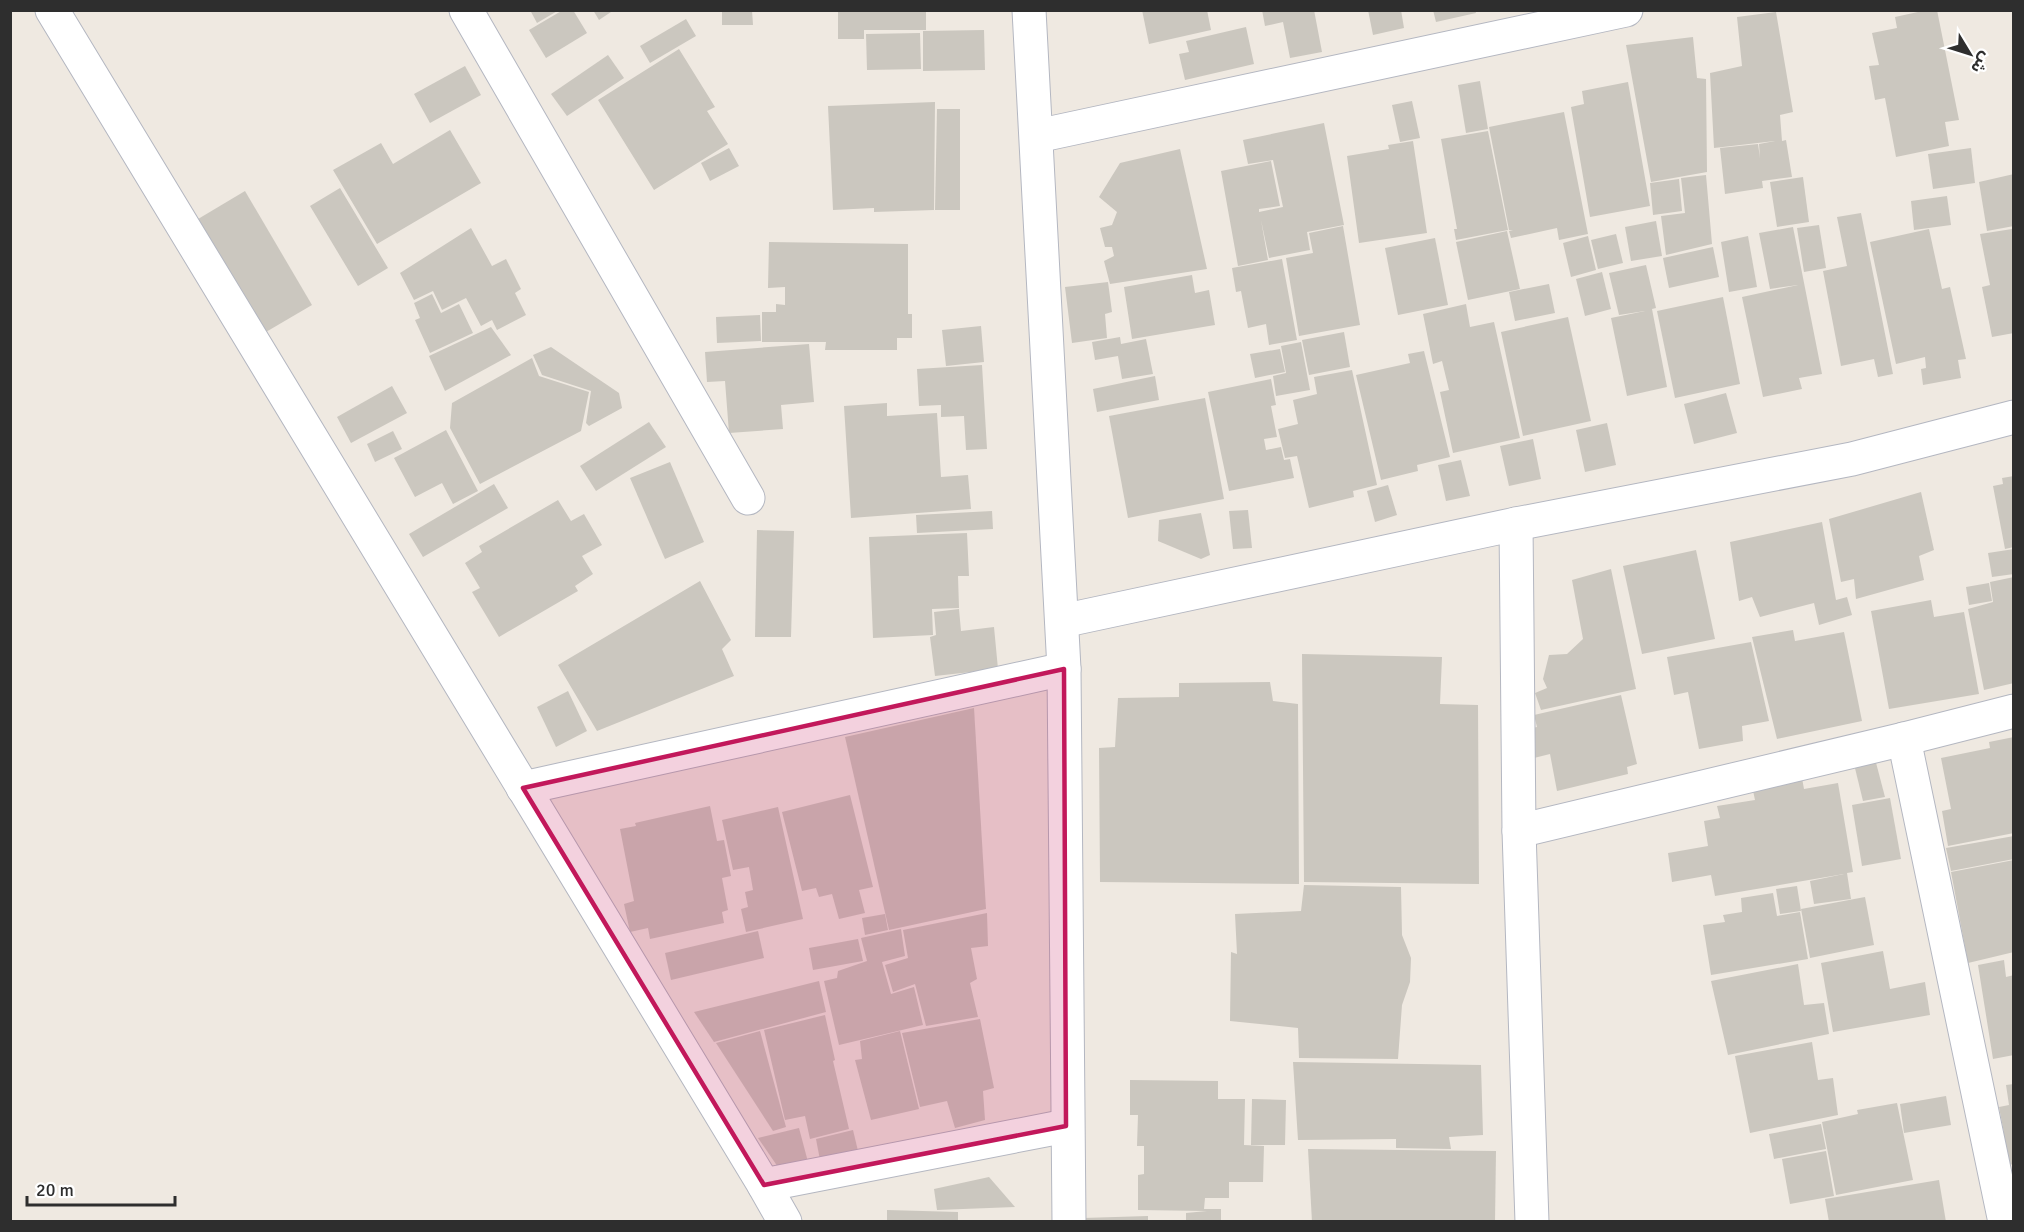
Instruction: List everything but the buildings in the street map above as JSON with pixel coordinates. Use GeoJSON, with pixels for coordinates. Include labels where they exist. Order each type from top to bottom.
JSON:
{"type":"FeatureCollection","features":[{"type":"Feature","properties":{"kind":"street"},"geometry":{"type":"LineString","coordinates":[[52,10],[785,1221]]}},
{"type":"Feature","properties":{"kind":"street"},"geometry":{"type":"LineString","coordinates":[[466,10],[748,498]]}},
{"type":"Feature","properties":{"kind":"street"},"geometry":{"type":"LineString","coordinates":[[1029,10],[1064,669],[1068,1221]]}},
{"type":"Feature","properties":{"kind":"street"},"geometry":{"type":"LineString","coordinates":[[1037,136],[1626,10]]}},
{"type":"Feature","properties":{"kind":"street"},"geometry":{"type":"LineString","coordinates":[[1062,621],[1516,524],[1852,459],[2013,417]]}},
{"type":"Feature","properties":{"kind":"street"},"geometry":{"type":"LineString","coordinates":[[1516,524],[1519,831],[1532,1221]]}},
{"type":"Feature","properties":{"kind":"street"},"geometry":{"type":"LineString","coordinates":[[524,788],[1064,669]]}},
{"type":"Feature","properties":{"kind":"street"},"geometry":{"type":"LineString","coordinates":[[1519,831],[2013,711]]}},
{"type":"Feature","properties":{"kind":"street"},"geometry":{"type":"LineString","coordinates":[[1904,739],[2005,1221]]}},
{"type":"Feature","properties":{"kind":"street"},"geometry":{"type":"LineString","coordinates":[[765,1185],[1066,1126]]}},
{"type":"Feature","properties":{"kind":"highlighted area"},"geometry":{"type":"Polygon","coordinates":[[[1064,669],[1066,1126],[764,1185],[523,788],[1064,669]]]}}]}
